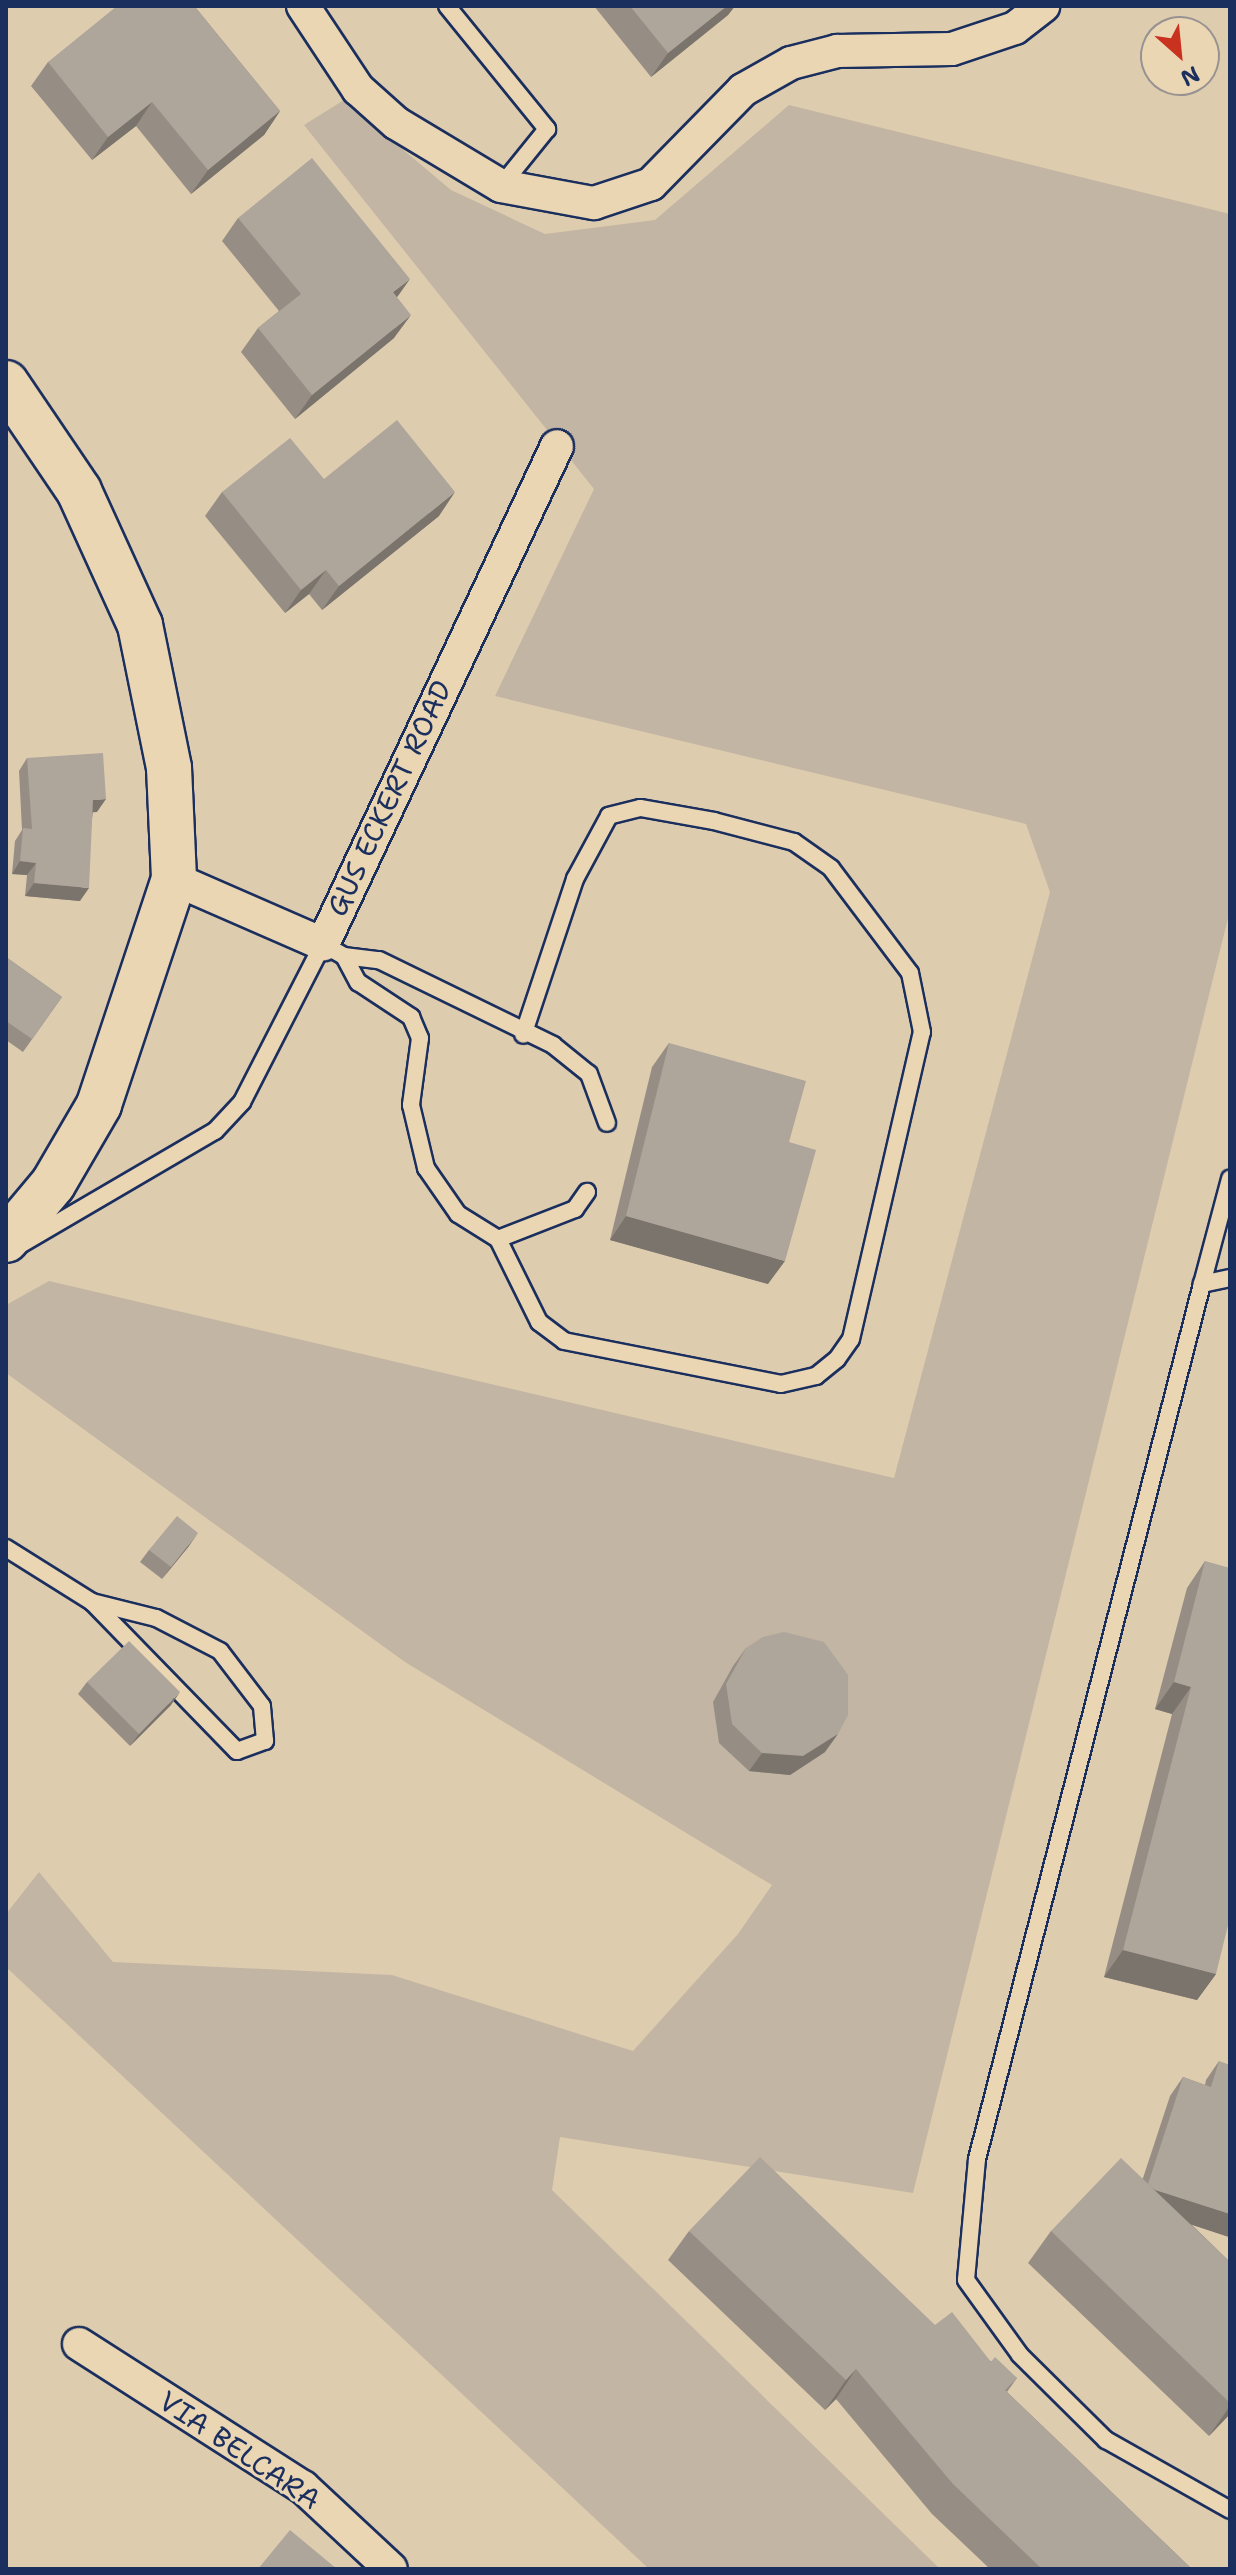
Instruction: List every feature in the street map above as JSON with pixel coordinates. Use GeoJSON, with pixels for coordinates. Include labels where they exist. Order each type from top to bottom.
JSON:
{"type":"FeatureCollection","features":[{"type":"Feature","properties":{"kind":"street"},"geometry":{"type":"LineString","coordinates":[[303,6],[358,89],[408,131],[501,186],[570,201],[623,198],[672,169],[743,90],[791,63],[837,51],[952,49],[1015,28],[1043,6]]}},
{"type":"Feature","properties":{"kind":"street"},"geometry":{"type":"LineString","coordinates":[[6,383],[79,491],[140,625],[169,768],[174,879],[99,1105],[53,1184],[6,1240]]}},
{"type":"Feature","properties":{"kind":"street","name":"GUS ECKERT ROAD"},"geometry":{"type":"LineString","coordinates":[[174,879],[334,950],[557,446]]}},
{"type":"Feature","properties":{"kind":"street","name":"VIA BELCARA"},"geometry":{"type":"LineString","coordinates":[[79,2344],[303,2487],[391,2569]]}},
{"type":"Feature","properties":{"kind":"lane"},"geometry":{"type":"LineString","coordinates":[[447,6],[547,129],[501,186]]}},
{"type":"Feature","properties":{"kind":"lane"},"geometry":{"type":"LineString","coordinates":[[334,950],[358,982],[411,1017],[420,1038],[411,1105],[426,1168],[458,1214],[498,1239],[539,1322],[564,1341],[781,1384],[816,1376],[851,1339],[922,1032],[910,973],[831,868],[794,842],[640,808],[609,816],[591,839],[523,1035]]}},
{"type":"Feature","properties":{"kind":"lane"},"geometry":{"type":"LineString","coordinates":[[334,950],[379,960],[523,1035],[553,1045],[589,1074],[607,1123]]}},
{"type":"Feature","properties":{"kind":"lane"},"geometry":{"type":"LineString","coordinates":[[6,1252],[57,1229],[215,1131],[242,1102],[334,950]]}},
{"type":"Feature","properties":{"kind":"lane"},"geometry":{"type":"LineString","coordinates":[[1230,1179],[977,2159],[966,2280],[1020,2355],[1106,2440],[1230,2510]]}},
{"type":"Feature","properties":{"kind":"lane"},"geometry":{"type":"LineString","coordinates":[[498,1239],[575,1209],[587,1192]]}},
{"type":"Feature","properties":{"kind":"lane"},"geometry":{"type":"LineString","coordinates":[[1202,1284],[1230,1278]]}},
{"type":"Feature","properties":{"kind":"lane"},"geometry":{"type":"LineString","coordinates":[[6,1548],[92,1602],[237,1751],[265,1741],[262,1706],[220,1651],[156,1618],[92,1602]]}},
{"type":"Feature","properties":{"kind":"shaded area"},"geometry":{"type":"Polygon","coordinates":[[[344,100],[451,190],[545,234],[655,220],[789,105],[1230,214],[1230,910],[913,2193],[560,2137],[552,2190],[940,2569],[649,2569],[6,1967],[6,1914],[39,1872],[113,1962],[392,1975],[633,2051],[738,1934],[772,1885],[405,1662],[6,1373],[6,1305],[49,1281],[894,1478],[1050,892],[1026,824],[495,696],[594,489],[304,125],[344,100]]]}},
{"type":"Feature","properties":{"kind":"building"},"geometry":{"type":"Polygon","coordinates":[[[117,6],[196,6],[280,111],[208,170],[152,102],[108,137],[48,62],[117,6]]]}},
{"type":"Feature","properties":{"kind":"building"},"geometry":{"type":"Polygon","coordinates":[[[630,6],[727,6],[668,53],[630,6]]]}},
{"type":"Feature","properties":{"kind":"building"},"geometry":{"type":"Polygon","coordinates":[[[312,158],[410,279],[393,292],[411,315],[312,395],[258,328],[301,294],[238,218],[312,158]]]}},
{"type":"Feature","properties":{"kind":"building"},"geometry":{"type":"Polygon","coordinates":[[[397,420],[455,492],[339,586],[326,570],[301,590],[222,492],[290,438],[324,479],[397,420]]]}},
{"type":"Feature","properties":{"kind":"building"},"geometry":{"type":"Polygon","coordinates":[[[103,753],[106,799],[93,800],[89,888],[34,883],[36,863],[20,861],[23,828],[32,829],[27,758],[103,753]]]}},
{"type":"Feature","properties":{"kind":"building"},"geometry":{"type":"Polygon","coordinates":[[[6,957],[62,997],[32,1039],[6,1021],[6,957]]]}},
{"type":"Feature","properties":{"kind":"building"},"geometry":{"type":"Polygon","coordinates":[[[669,1043],[806,1081],[789,1142],[816,1150],[785,1261],[626,1216],[669,1043]]]}},
{"type":"Feature","properties":{"kind":"building"},"geometry":{"type":"Polygon","coordinates":[[[177,1516],[198,1533],[171,1567],[149,1550],[177,1516]]]}},
{"type":"Feature","properties":{"kind":"building"},"geometry":{"type":"Polygon","coordinates":[[[1205,1561],[1230,1568],[1230,1917],[1216,1974],[1123,1950],[1191,1687],[1174,1682],[1205,1561]]]}},
{"type":"Feature","properties":{"kind":"building"},"geometry":{"type":"Polygon","coordinates":[[[784,1632],[824,1642],[848,1675],[848,1715],[838,1734],[803,1756],[762,1753],[732,1724],[726,1684],[746,1648],[763,1637],[784,1632]]]}},
{"type":"Feature","properties":{"kind":"building"},"geometry":{"type":"Polygon","coordinates":[[[129,1641],[180,1692],[139,1734],[87,1682],[129,1641]]]}},
{"type":"Feature","properties":{"kind":"building"},"geometry":{"type":"Polygon","coordinates":[[[1219,2061],[1230,2065],[1230,2214],[1155,2190],[1148,2184],[1183,2077],[1211,2087],[1219,2061]]]}},
{"type":"Feature","properties":{"kind":"building"},"geometry":{"type":"Polygon","coordinates":[[[760,2157],[935,2325],[952,2312],[991,2362],[995,2357],[1017,2378],[1005,2390],[1192,2569],[1042,2569],[953,2484],[856,2369],[846,2380],[689,2231],[760,2157]]]}},
{"type":"Feature","properties":{"kind":"building"},"geometry":{"type":"Polygon","coordinates":[[[1121,2158],[1230,2262],[1230,2403],[1051,2231],[1121,2158]]]}},
{"type":"Feature","properties":{"kind":"building"},"geometry":{"type":"Polygon","coordinates":[[[290,2530],[337,2569],[258,2569],[290,2530]]]}}]}
